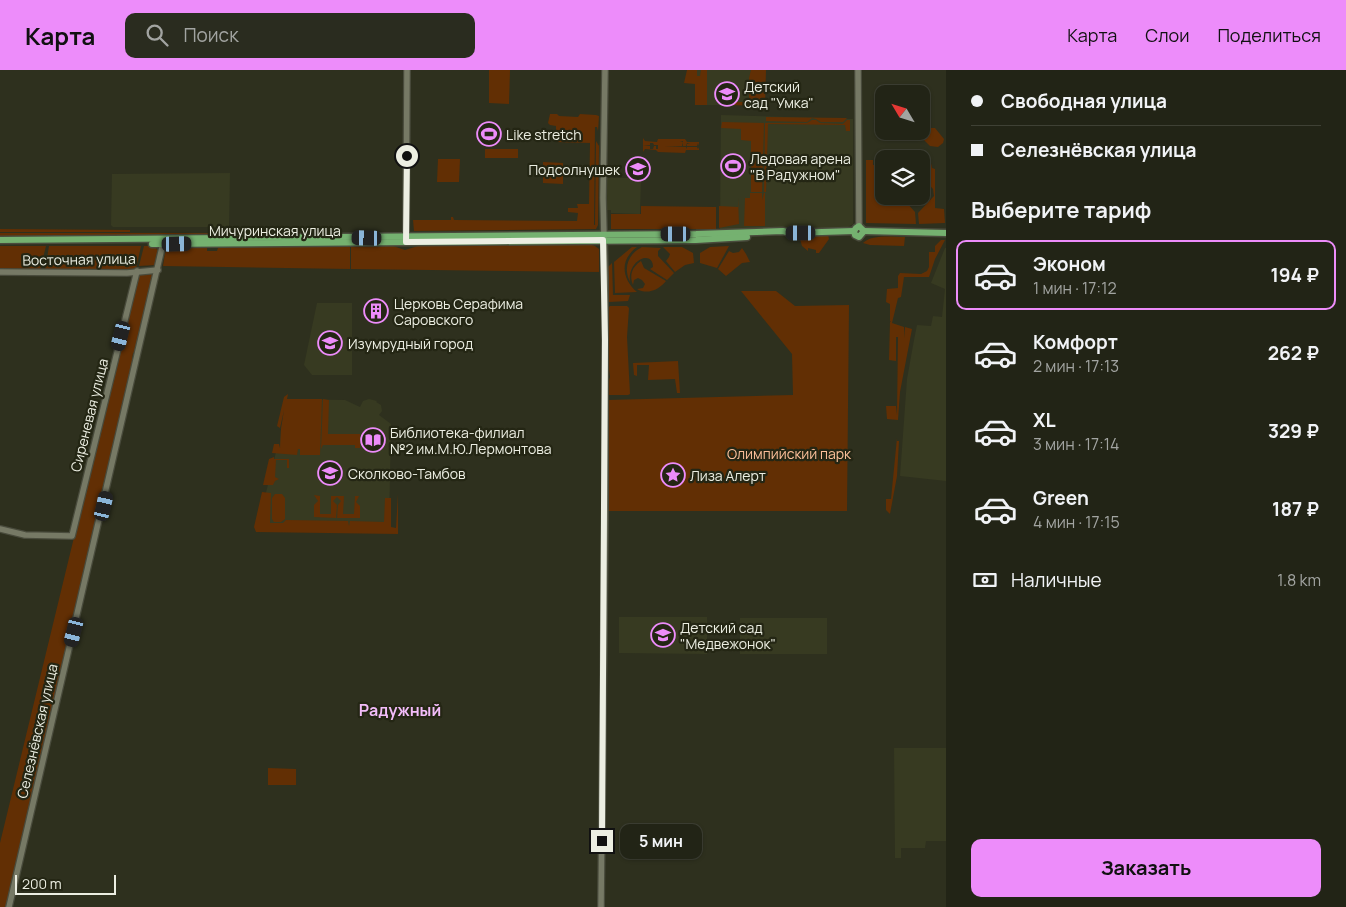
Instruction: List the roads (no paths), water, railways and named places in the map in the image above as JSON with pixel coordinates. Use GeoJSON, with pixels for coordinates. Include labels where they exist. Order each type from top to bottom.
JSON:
{"type":"FeatureCollection","features":[{"type":"Feature","properties":{"kind":"main road","name":"Мичуринская улица"},"geometry":{"type":"LineString","coordinates":[[0,242],[603,237],[859,230],[946,234]]}},
{"type":"Feature","properties":{"kind":"street"},"geometry":{"type":"LineString","coordinates":[[406,239],[407,70]]}},
{"type":"Feature","properties":{"kind":"street"},"geometry":{"type":"LineString","coordinates":[[601,907],[605,70]]}},
{"type":"Feature","properties":{"kind":"street"},"geometry":{"type":"LineString","coordinates":[[858,70],[859,230]]}},
{"type":"Feature","properties":{"kind":"street","name":"Селезнёвская улица"},"geometry":{"type":"LineString","coordinates":[[9,907],[164,241]]}},
{"type":"Feature","properties":{"kind":"street","name":"Восточная улица"},"geometry":{"type":"LineString","coordinates":[[0,272],[127,273],[158,270]]}},
{"type":"Feature","properties":{"kind":"street","name":"Сиреневая улица"},"geometry":{"type":"LineString","coordinates":[[0,530],[25,534],[72,536],[136,272]]}},
{"type":"Feature","properties":{"kind":"place","name":"Детский сад \"Умка\""},"geometry":{"type":"Point","coordinates":[727,94]}},
{"type":"Feature","properties":{"kind":"place","name":"Like stretch"},"geometry":{"type":"Point","coordinates":[489,134]}},
{"type":"Feature","properties":{"kind":"place","name":"Ледовая арена \"В Радужном\""},"geometry":{"type":"Point","coordinates":[733,166]}},
{"type":"Feature","properties":{"kind":"place","name":"Подсолнушек"},"geometry":{"type":"Point","coordinates":[638,169]}},
{"type":"Feature","properties":{"kind":"place","name":"Церковь Серафима Саровского"},"geometry":{"type":"Point","coordinates":[376,311]}},
{"type":"Feature","properties":{"kind":"place","name":"Изумрудный город"},"geometry":{"type":"Point","coordinates":[330,343]}},
{"type":"Feature","properties":{"kind":"place","name":"Библиотека-филиал №2 им.М.Ю.Лермонтова"},"geometry":{"type":"Point","coordinates":[373,440]}},
{"type":"Feature","properties":{"kind":"place","name":"Сколково-Тамбов"},"geometry":{"type":"Point","coordinates":[330,473]}},
{"type":"Feature","properties":{"kind":"place","name":"Лиза Алерт"},"geometry":{"type":"Point","coordinates":[673,475]}},
{"type":"Feature","properties":{"kind":"place","name":"Детский сад \"Медвежонок\""},"geometry":{"type":"Point","coordinates":[663,635]}},
{"type":"Feature","properties":{"kind":"district","name":"Радужный"},"geometry":{"type":"Point","coordinates":[400,710]}},
{"type":"Feature","properties":{"kind":"park label","name":"Олимпийский парк"},"geometry":{"type":"Point","coordinates":[789,453]}}]}
